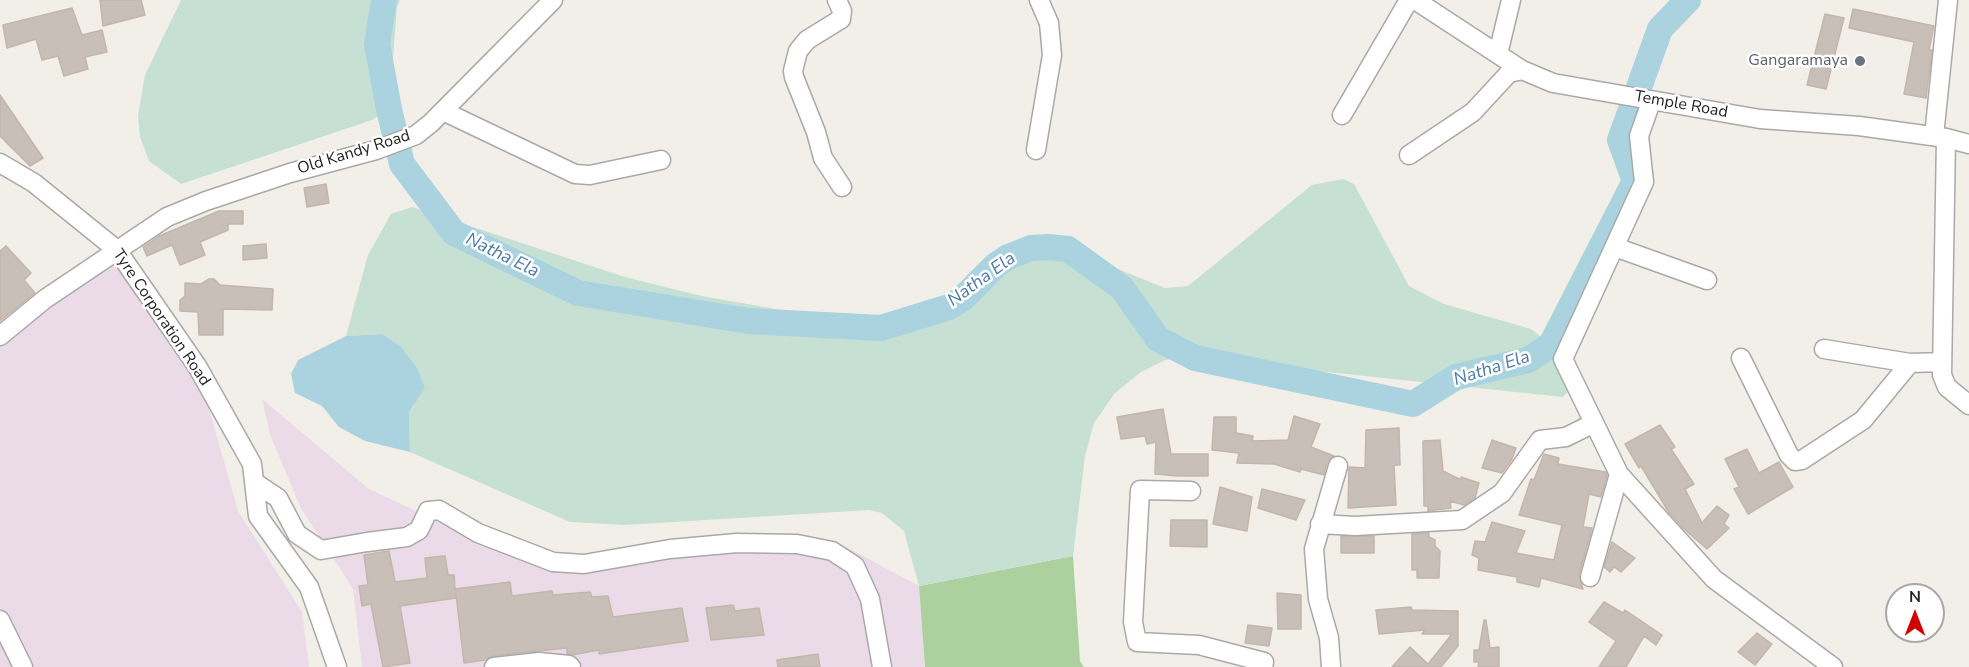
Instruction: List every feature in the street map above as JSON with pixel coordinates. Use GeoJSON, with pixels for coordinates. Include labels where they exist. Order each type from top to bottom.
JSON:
{"type":"FeatureCollection","features":[{"type":"Feature","properties":{"kind":"street","name":"Old Kandy Road"},"geometry":{"type":"LineString","coordinates":[[0,336],[45,299],[167,217],[206,201],[290,173],[376,150],[416,135],[443,111],[553,0]]}},
{"type":"Feature","properties":{"kind":"street"},"geometry":{"type":"LineString","coordinates":[[837,0],[842,11],[841,19],[807,40],[798,51],[793,71],[824,158],[842,187]]}},
{"type":"Feature","properties":{"kind":"street"},"geometry":{"type":"LineString","coordinates":[[1036,150],[1052,55],[1049,23],[1039,0]]}},
{"type":"Feature","properties":{"kind":"street"},"geometry":{"type":"LineString","coordinates":[[1342,115],[1408,0]]}},
{"type":"Feature","properties":{"kind":"street","name":"Temple Road"},"geometry":{"type":"LineString","coordinates":[[1415,0],[1522,70],[1553,83],[1651,102],[1760,119],[1859,126],[1940,137],[1969,144]]}},
{"type":"Feature","properties":{"kind":"street"},"geometry":{"type":"LineString","coordinates":[[1498,54],[1511,0]]}},
{"type":"Feature","properties":{"kind":"street"},"geometry":{"type":"LineString","coordinates":[[1948,0],[1940,137],[1942,375],[1947,387],[1969,405]]}},
{"type":"Feature","properties":{"kind":"street"},"geometry":{"type":"LineString","coordinates":[[1409,155],[1473,112],[1509,73],[1522,70]]}},
{"type":"Feature","properties":{"kind":"street"},"geometry":{"type":"LineString","coordinates":[[1651,102],[1639,136],[1644,182],[1563,359],[1619,474],[1714,579],[1833,667]]}},
{"type":"Feature","properties":{"kind":"street"},"geometry":{"type":"LineString","coordinates":[[443,111],[575,174],[590,175],[661,160]]}},
{"type":"Feature","properties":{"kind":"street","name":"Tyre Corporation Road"},"geometry":{"type":"LineString","coordinates":[[0,163],[34,183],[117,250],[197,366],[252,464],[258,516],[309,587],[337,667]]}},
{"type":"Feature","properties":{"kind":"street"},"geometry":{"type":"LineString","coordinates":[[1614,247],[1707,280]]}},
{"type":"Feature","properties":{"kind":"street"},"geometry":{"type":"LineString","coordinates":[[1824,349],[1910,363],[1942,362]]}},
{"type":"Feature","properties":{"kind":"street"},"geometry":{"type":"LineString","coordinates":[[1741,358],[1789,455],[1795,461],[1802,460],[1863,420],[1910,363]]}},
{"type":"Feature","properties":{"kind":"street"},"geometry":{"type":"LineString","coordinates":[[1320,524],[1355,526],[1462,520],[1502,493],[1539,440],[1566,437],[1594,423]]}},
{"type":"Feature","properties":{"kind":"street"},"geometry":{"type":"LineString","coordinates":[[1331,667],[1329,638],[1318,599],[1314,549],[1338,466]]}},
{"type":"Feature","properties":{"kind":"street"},"geometry":{"type":"LineString","coordinates":[[1590,577],[1619,474]]}},
{"type":"Feature","properties":{"kind":"street"},"geometry":{"type":"LineString","coordinates":[[254,482],[278,498],[297,534],[321,550],[406,537],[419,530],[428,511],[439,510],[478,533],[553,562],[585,564],[670,549],[737,543],[797,544],[832,552],[855,566],[870,599],[882,667]]}},
{"type":"Feature","properties":{"kind":"street"},"geometry":{"type":"LineString","coordinates":[[1191,491],[1140,490],[1133,622],[1137,642],[1199,645],[1264,662],[1263,667]]}},
{"type":"Feature","properties":{"kind":"street"},"geometry":{"type":"LineString","coordinates":[[0,620],[23,667]]}},
{"type":"Feature","properties":{"kind":"street"},"geometry":{"type":"LineString","coordinates":[[494,667],[539,662],[571,667]]}},
{"type":"Feature","properties":{"kind":"shaded area"},"geometry":{"type":"Polygon","coordinates":[[[117,250],[197,366],[238,511],[302,612],[309,667],[0,667],[0,336],[117,250]]]}},
{"type":"Feature","properties":{"kind":"shaded area"},"geometry":{"type":"Polygon","coordinates":[[[262,399],[369,489],[528,563],[719,537],[835,541],[919,586],[925,667],[362,667],[353,589],[301,508],[270,435],[262,399]]]}},
{"type":"Feature","properties":{"kind":"green space"},"geometry":{"type":"Polygon","coordinates":[[[181,0],[400,0],[397,7],[389,109],[372,120],[181,184],[149,161],[140,137],[138,116],[145,75],[181,0]]]}},
{"type":"Feature","properties":{"kind":"green space"},"geometry":{"type":"Polygon","coordinates":[[[1343,179],[1354,184],[1409,286],[1444,304],[1531,329],[1551,345],[1573,377],[1573,386],[1563,397],[1195,358],[1165,360],[1141,372],[1115,393],[1094,423],[1085,456],[1073,556],[919,586],[904,531],[882,513],[869,510],[625,525],[570,522],[410,452],[409,412],[415,404],[382,334],[346,336],[368,255],[391,214],[412,207],[625,277],[702,296],[793,312],[858,318],[898,318],[949,307],[962,299],[996,265],[1008,257],[1031,248],[1068,249],[1165,288],[1188,286],[1312,185],[1343,179]]]}},
{"type":"Feature","properties":{"kind":"green space"},"geometry":{"type":"Polygon","coordinates":[[[1073,556],[1080,661],[1084,667],[925,667],[919,586],[1073,556]]]}},
{"type":"Feature","properties":{"kind":"water"},"geometry":{"type":"Polygon","coordinates":[[[382,334],[401,347],[417,368],[425,388],[409,412],[410,452],[365,441],[339,427],[322,406],[295,393],[291,374],[298,360],[346,336],[382,334]]]}},
{"type":"Feature","properties":{"kind":"building"},"geometry":{"type":"Polygon","coordinates":[[[100,0],[141,0],[145,15],[103,26],[100,0]]]}},
{"type":"Feature","properties":{"kind":"building"},"geometry":{"type":"Polygon","coordinates":[[[72,8],[82,35],[102,30],[107,52],[85,57],[88,69],[64,76],[58,56],[42,60],[36,39],[7,48],[3,25],[72,8]]]}},
{"type":"Feature","properties":{"kind":"building"},"geometry":{"type":"Polygon","coordinates":[[[1853,9],[1934,26],[1929,50],[1932,50],[1926,98],[1904,94],[1914,42],[1849,28],[1853,9]]]}},
{"type":"Feature","properties":{"kind":"building"},"geometry":{"type":"Polygon","coordinates":[[[1825,14],[1844,18],[1826,89],[1807,85],[1825,14]]]}},
{"type":"Feature","properties":{"kind":"building"},"geometry":{"type":"Polygon","coordinates":[[[0,95],[43,158],[30,166],[0,136],[0,95]]]}},
{"type":"Feature","properties":{"kind":"building"},"geometry":{"type":"Polygon","coordinates":[[[326,184],[329,203],[307,207],[304,188],[326,184]]]}},
{"type":"Feature","properties":{"kind":"building"},"geometry":{"type":"Polygon","coordinates":[[[219,211],[243,211],[243,224],[228,224],[228,230],[200,242],[205,255],[180,265],[172,245],[147,256],[143,247],[159,236],[219,211]]]}},
{"type":"Feature","properties":{"kind":"building"},"geometry":{"type":"Polygon","coordinates":[[[266,244],[267,258],[243,260],[243,246],[266,244]]]}},
{"type":"Feature","properties":{"kind":"building"},"geometry":{"type":"Polygon","coordinates":[[[6,246],[31,273],[24,280],[35,293],[0,321],[0,251],[6,246]]]}},
{"type":"Feature","properties":{"kind":"building"},"geometry":{"type":"Polygon","coordinates":[[[214,279],[220,285],[273,289],[272,310],[223,309],[223,335],[199,335],[198,312],[180,311],[180,300],[185,296],[185,283],[201,284],[214,279]]]}},
{"type":"Feature","properties":{"kind":"building"},"geometry":{"type":"Polygon","coordinates":[[[1163,409],[1171,454],[1208,454],[1208,476],[1155,474],[1156,442],[1147,444],[1145,436],[1121,439],[1117,417],[1163,409]]]}},
{"type":"Feature","properties":{"kind":"building"},"geometry":{"type":"Polygon","coordinates":[[[1294,416],[1320,424],[1311,447],[1334,456],[1327,462],[1324,475],[1301,469],[1300,472],[1274,464],[1237,463],[1239,453],[1212,450],[1214,417],[1236,417],[1236,433],[1253,436],[1252,441],[1288,440],[1294,416]]]}},
{"type":"Feature","properties":{"kind":"building"},"geometry":{"type":"Polygon","coordinates":[[[1660,425],[1675,447],[1671,449],[1694,484],[1685,489],[1702,523],[1717,506],[1729,515],[1724,524],[1729,528],[1707,549],[1668,511],[1625,444],[1660,425]]]}},
{"type":"Feature","properties":{"kind":"building"},"geometry":{"type":"Polygon","coordinates":[[[1399,428],[1400,465],[1394,465],[1396,505],[1348,508],[1349,467],[1365,468],[1366,430],[1399,428]]]}},
{"type":"Feature","properties":{"kind":"building"},"geometry":{"type":"Polygon","coordinates":[[[1440,440],[1443,471],[1461,480],[1461,477],[1479,483],[1475,498],[1464,505],[1450,501],[1451,508],[1428,511],[1428,506],[1424,506],[1423,441],[1440,440]]]}},
{"type":"Feature","properties":{"kind":"building"},"geometry":{"type":"Polygon","coordinates":[[[1492,440],[1516,448],[1512,459],[1502,473],[1482,468],[1492,440]]]}},
{"type":"Feature","properties":{"kind":"building"},"geometry":{"type":"Polygon","coordinates":[[[1747,449],[1759,473],[1779,462],[1793,487],[1748,514],[1734,489],[1739,487],[1725,459],[1747,449]]]}},
{"type":"Feature","properties":{"kind":"building"},"geometry":{"type":"Polygon","coordinates":[[[1544,454],[1559,458],[1558,464],[1606,472],[1607,475],[1601,497],[1589,494],[1583,527],[1592,528],[1579,575],[1583,589],[1541,578],[1539,587],[1517,582],[1517,577],[1478,570],[1479,558],[1472,555],[1475,541],[1485,542],[1492,522],[1525,531],[1516,553],[1554,560],[1562,525],[1519,515],[1531,479],[1534,480],[1544,454]]]}},
{"type":"Feature","properties":{"kind":"building"},"geometry":{"type":"Polygon","coordinates":[[[1220,487],[1252,497],[1247,531],[1213,524],[1220,487]]]}},
{"type":"Feature","properties":{"kind":"building"},"geometry":{"type":"Polygon","coordinates":[[[1262,489],[1305,500],[1296,520],[1258,508],[1262,489]]]}},
{"type":"Feature","properties":{"kind":"building"},"geometry":{"type":"Polygon","coordinates":[[[1171,520],[1207,520],[1207,547],[1170,546],[1171,520]]]}},
{"type":"Feature","properties":{"kind":"building"},"geometry":{"type":"Polygon","coordinates":[[[1429,533],[1429,537],[1435,540],[1435,546],[1440,551],[1439,578],[1417,578],[1417,570],[1412,570],[1412,534],[1429,533]]]}},
{"type":"Feature","properties":{"kind":"building"},"geometry":{"type":"Polygon","coordinates":[[[1341,536],[1374,536],[1374,553],[1341,553],[1341,536]]]}},
{"type":"Feature","properties":{"kind":"building"},"geometry":{"type":"Polygon","coordinates":[[[1612,542],[1635,558],[1621,572],[1614,567],[1610,572],[1604,567],[1612,542]]]}},
{"type":"Feature","properties":{"kind":"building"},"geometry":{"type":"Polygon","coordinates":[[[389,551],[395,582],[427,578],[425,558],[445,556],[448,575],[454,575],[455,589],[510,582],[512,596],[552,591],[553,595],[590,592],[592,597],[608,596],[613,617],[682,608],[688,641],[599,654],[599,650],[572,655],[567,654],[567,648],[493,656],[485,660],[464,663],[456,594],[456,598],[400,606],[410,663],[383,667],[371,604],[362,606],[359,586],[368,585],[364,555],[389,551]]]}},
{"type":"Feature","properties":{"kind":"building"},"geometry":{"type":"Polygon","coordinates":[[[1277,593],[1301,595],[1301,629],[1278,629],[1277,593]]]}},
{"type":"Feature","properties":{"kind":"building"},"geometry":{"type":"Polygon","coordinates":[[[1604,602],[1623,613],[1625,610],[1662,635],[1656,645],[1644,636],[1626,667],[1599,667],[1616,641],[1589,622],[1604,602]]]}},
{"type":"Feature","properties":{"kind":"building"},"geometry":{"type":"Polygon","coordinates":[[[733,605],[735,611],[759,608],[764,635],[711,640],[706,608],[733,605]]]}},
{"type":"Feature","properties":{"kind":"building"},"geometry":{"type":"Polygon","coordinates":[[[1411,607],[1412,610],[1458,611],[1458,646],[1441,667],[1392,667],[1410,647],[1428,664],[1452,634],[1422,634],[1425,630],[1379,634],[1376,610],[1411,607]]]}},
{"type":"Feature","properties":{"kind":"building"},"geometry":{"type":"Polygon","coordinates":[[[1484,620],[1486,620],[1490,648],[1499,647],[1499,667],[1478,667],[1479,662],[1474,662],[1474,650],[1479,650],[1484,620]]]}},
{"type":"Feature","properties":{"kind":"building"},"geometry":{"type":"Polygon","coordinates":[[[1248,625],[1272,628],[1269,646],[1245,643],[1248,625]]]}},
{"type":"Feature","properties":{"kind":"building"},"geometry":{"type":"Polygon","coordinates":[[[1757,633],[1772,644],[1755,665],[1738,652],[1757,633]]]}},
{"type":"Feature","properties":{"kind":"building"},"geometry":{"type":"Polygon","coordinates":[[[818,654],[820,667],[778,667],[777,660],[818,654]]]}},
{"type":"Feature","properties":{"kind":"waterway","name":"Natha Ela"},"geometry":{"type":"LineString","coordinates":[[384,0],[377,44],[402,164],[454,233],[578,293],[748,321],[881,328],[949,307],[962,299],[996,265],[1008,257],[1031,248],[1068,249],[1122,288],[1158,339],[1195,358],[1413,404],[1456,377],[1528,360],[1551,345],[1635,181],[1620,140],[1660,29],[1688,0]]}},
{"type":"Feature","properties":{"kind":"place","name":"Gangaramaya"},"geometry":{"type":"Point","coordinates":[1860,61]}}]}
